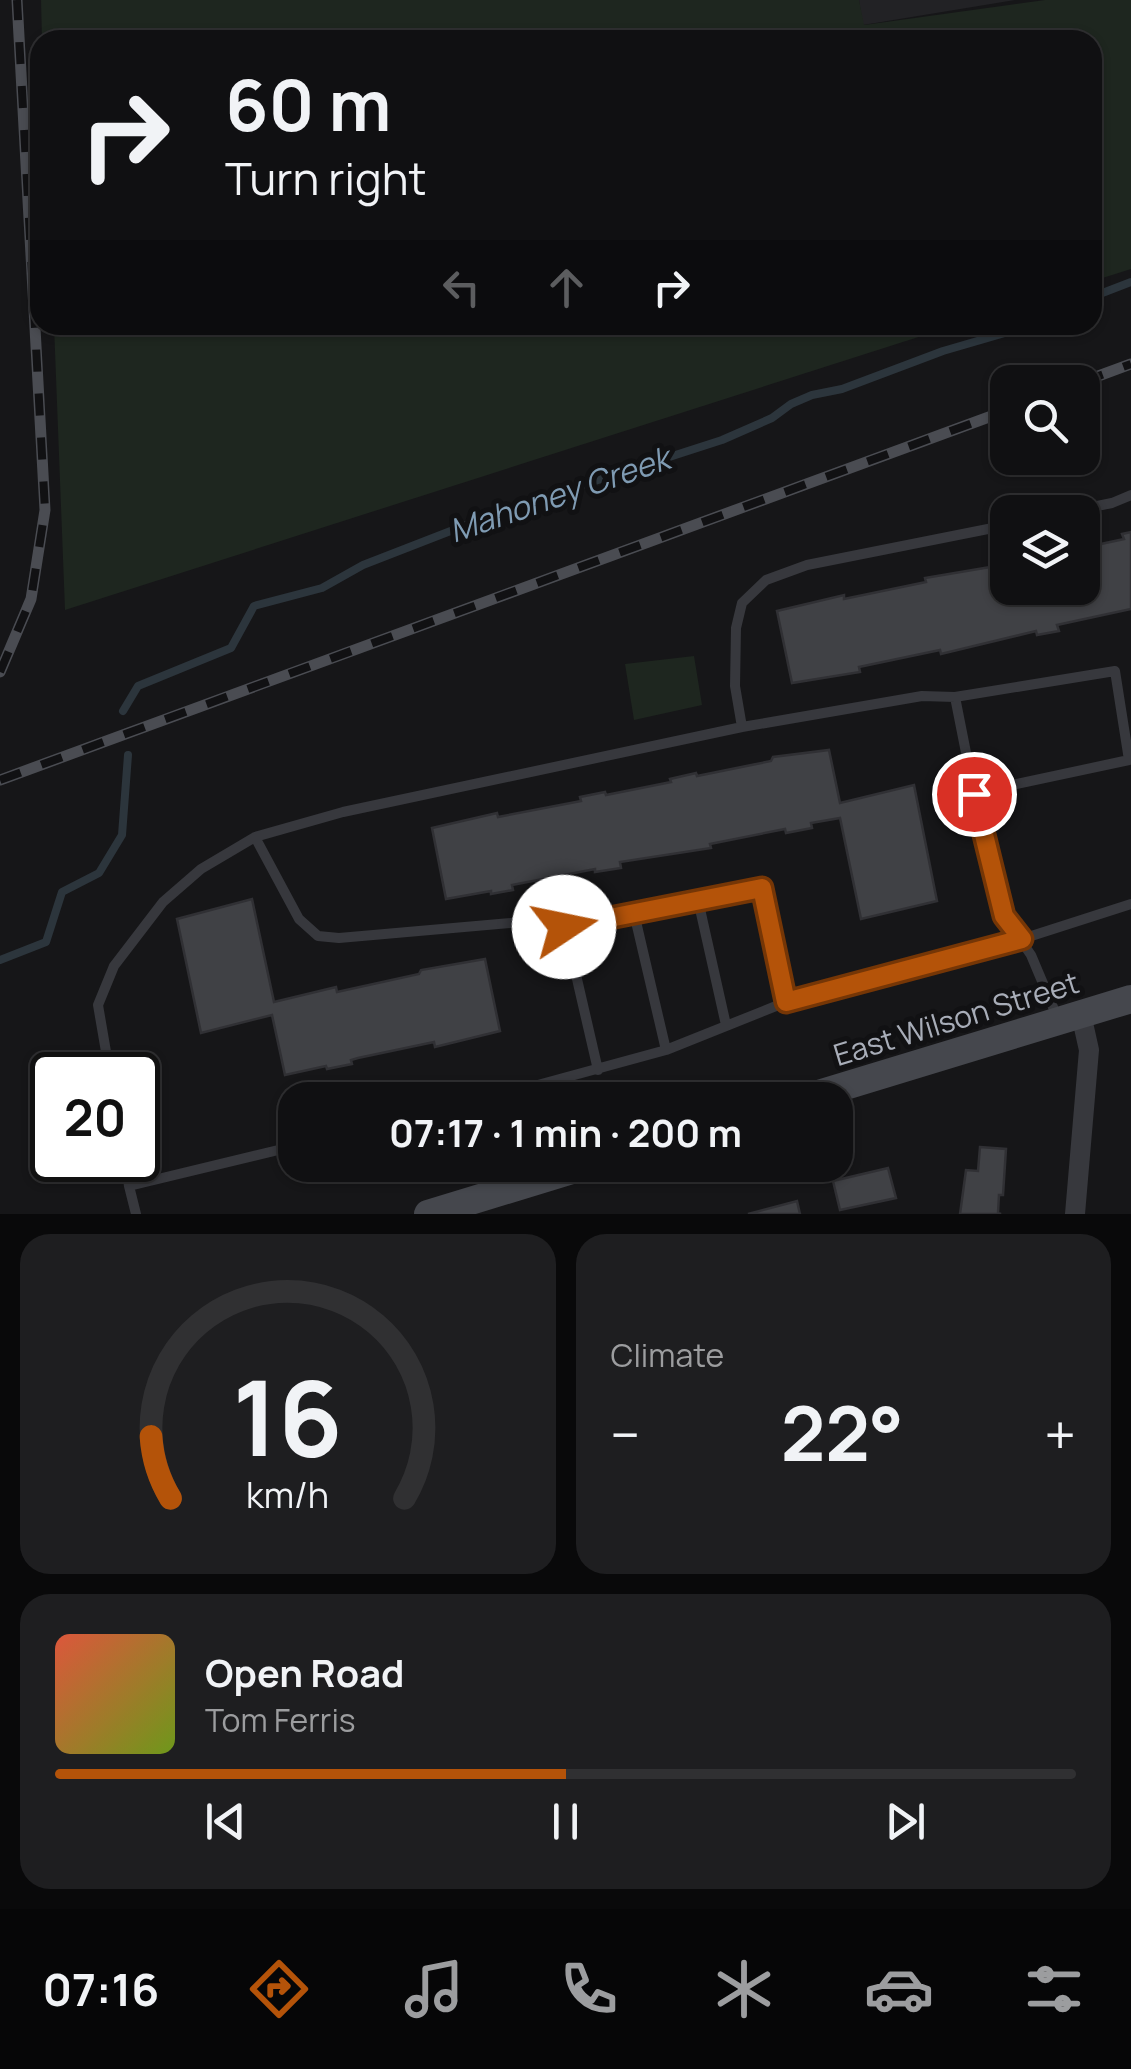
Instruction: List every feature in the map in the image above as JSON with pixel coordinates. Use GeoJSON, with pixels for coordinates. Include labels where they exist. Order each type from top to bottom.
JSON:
{"type":"FeatureCollection","features":[{"type":"Feature","properties":{"kind":"street","name":"East Wilson Street"},"geometry":{"type":"LineString","coordinates":[[853,1083],[1131,999]]}},
{"type":"Feature","properties":{"kind":"street"},"geometry":{"type":"LineString","coordinates":[[1070,1017],[1089,1050],[1076,1214]]}},
{"type":"Feature","properties":{"kind":"street"},"geometry":{"type":"LineString","coordinates":[[428,1214],[532,1182]]}},
{"type":"Feature","properties":{"kind":"lane"},"geometry":{"type":"LineString","coordinates":[[1100,506],[1131,495]]}},
{"type":"Feature","properties":{"kind":"lane"},"geometry":{"type":"LineString","coordinates":[[742,727],[735,686],[736,628],[742,603],[766,580],[807,566],[990,529]]}},
{"type":"Feature","properties":{"kind":"lane"},"geometry":{"type":"LineString","coordinates":[[106,1052],[98,1005],[114,966],[163,902],[201,869],[255,837],[343,812],[742,727],[922,696],[955,697],[1115,671],[1129,760],[974,794]]}},
{"type":"Feature","properties":{"kind":"lane"},"geometry":{"type":"LineString","coordinates":[[955,697],[1004,916],[1070,1017]]}},
{"type":"Feature","properties":{"kind":"lane"},"geometry":{"type":"LineString","coordinates":[[255,837],[299,920],[318,936],[339,938],[545,920],[564,927],[762,888],[786,1002]]}},
{"type":"Feature","properties":{"kind":"lane"},"geometry":{"type":"LineString","coordinates":[[698,900],[726,1026]]}},
{"type":"Feature","properties":{"kind":"lane"},"geometry":{"type":"LineString","coordinates":[[552,1082],[666,1050],[786,1002],[1022,939],[1131,904]]}},
{"type":"Feature","properties":{"kind":"lane"},"geometry":{"type":"LineString","coordinates":[[634,914],[666,1050]]}},
{"type":"Feature","properties":{"kind":"lane"},"geometry":{"type":"LineString","coordinates":[[564,927],[598,1070]]}},
{"type":"Feature","properties":{"kind":"lane"},"geometry":{"type":"LineString","coordinates":[[130,1186],[278,1150]]}},
{"type":"Feature","properties":{"kind":"lane"},"geometry":{"type":"LineString","coordinates":[[129,1182],[136,1214]]}},
{"type":"Feature","properties":{"kind":"shaded area"},"geometry":{"type":"Polygon","coordinates":[[[41,0],[859,0],[864,25],[1045,0],[1131,0],[1131,269],[1102,278],[1102,30],[42,30],[41,0]]]}},
{"type":"Feature","properties":{"kind":"shaded area"},"geometry":{"type":"Polygon","coordinates":[[[859,0],[1015,0],[863,25],[859,0]]]}},
{"type":"Feature","properties":{"kind":"shaded area"},"geometry":{"type":"Polygon","coordinates":[[[54,335],[925,335],[65,610],[54,335]]]}},
{"type":"Feature","properties":{"kind":"shaded area"},"geometry":{"type":"Polygon","coordinates":[[[694,656],[702,705],[634,720],[625,664],[694,656]]]}},
{"type":"Feature","properties":{"kind":"building"},"geometry":{"type":"Polygon","coordinates":[[[1131,532],[1131,609],[1057,625],[1059,631],[1037,635],[1036,631],[941,654],[940,650],[859,667],[860,672],[792,683],[777,611],[990,567],[990,605],[1100,605],[1100,544],[1124,539],[1122,534],[1131,532]]]}},
{"type":"Feature","properties":{"kind":"building"},"geometry":{"type":"Polygon","coordinates":[[[829,750],[840,803],[914,785],[937,901],[861,919],[840,818],[811,823],[812,828],[786,833],[785,829],[710,844],[711,848],[620,862],[621,868],[595,869],[512,885],[513,890],[446,899],[432,828],[497,813],[498,817],[581,801],[580,797],[671,782],[670,779],[696,773],[697,776],[771,761],[773,757],[829,750]]]}},
{"type":"Feature","properties":{"kind":"building"},"geometry":{"type":"Polygon","coordinates":[[[252,899],[274,1002],[485,959],[500,1031],[285,1075],[272,1015],[201,1033],[177,919],[252,899]]]}},
{"type":"Feature","properties":{"kind":"building"},"geometry":{"type":"Polygon","coordinates":[[[980,1147],[1006,1149],[1003,1195],[999,1195],[1001,1214],[960,1214],[966,1170],[978,1171],[980,1147]]]}},
{"type":"Feature","properties":{"kind":"building"},"geometry":{"type":"Polygon","coordinates":[[[888,1168],[896,1198],[840,1210],[833,1182],[853,1182],[853,1176],[888,1168]]]}},
{"type":"Feature","properties":{"kind":"building"},"geometry":{"type":"Polygon","coordinates":[[[797,1201],[800,1214],[748,1214],[797,1201]]]}},
{"type":"Feature","properties":{"kind":"waterway","name":"Mahoney Creek"},"geometry":{"type":"LineString","coordinates":[[1102,293],[1131,282]]}},
{"type":"Feature","properties":{"kind":"waterway","name":"Mahoney Creek"},"geometry":{"type":"LineString","coordinates":[[123,711],[138,686],[231,648],[254,606],[322,588],[363,565],[502,511],[722,440],[812,395],[842,389],[998,335]]}},
{"type":"Feature","properties":{"kind":"waterway","name":"Mahoney Creek"},"geometry":{"type":"LineString","coordinates":[[0,960],[46,942],[62,892],[99,873],[122,835],[128,755]]}},
{"type":"Feature","properties":{"kind":"railway"},"geometry":{"type":"LineString","coordinates":[[17,0],[30,237]]}},
{"type":"Feature","properties":{"kind":"railway"},"geometry":{"type":"LineString","coordinates":[[0,672],[31,599],[45,510],[35,335]]}},
{"type":"Feature","properties":{"kind":"railway"},"geometry":{"type":"LineString","coordinates":[[1100,375],[1131,364]]}},
{"type":"Feature","properties":{"kind":"railway"},"geometry":{"type":"LineString","coordinates":[[0,780],[990,417]]}},
{"type":"Feature","properties":{"kind":"route"},"geometry":{"type":"LineString","coordinates":[[564,927],[762,888],[786,1002],[1022,939],[1004,916],[974,794]]}}]}
